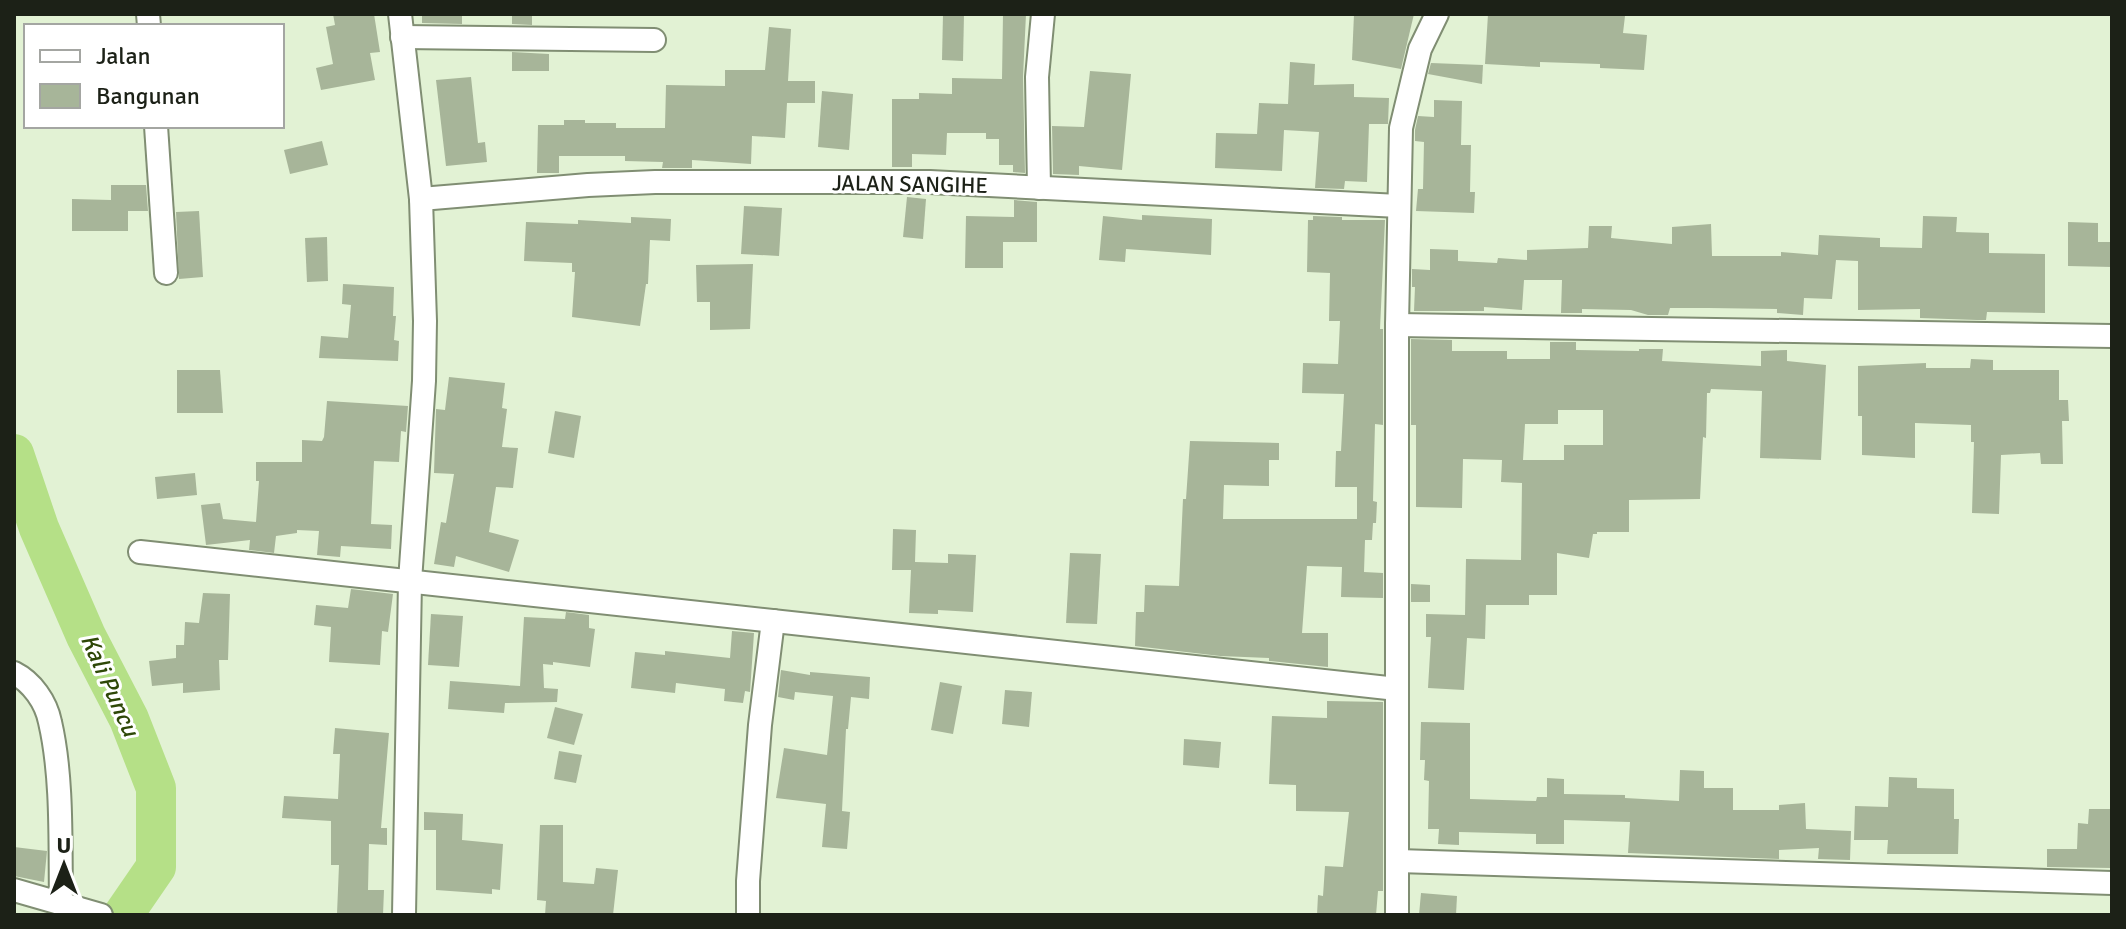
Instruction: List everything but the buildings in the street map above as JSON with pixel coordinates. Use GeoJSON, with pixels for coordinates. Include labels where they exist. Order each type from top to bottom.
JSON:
{"type":"FeatureCollection","features":[{"type":"Feature","properties":{"kind":"street"},"geometry":{"type":"LineString","coordinates":[[1039,188],[1037,77],[1043,14]]}},
{"type":"Feature","properties":{"kind":"street"},"geometry":{"type":"LineString","coordinates":[[1397,915],[1397,325],[1401,128],[1420,49],[1437,14]]}},
{"type":"Feature","properties":{"kind":"street"},"geometry":{"type":"LineString","coordinates":[[404,915],[410,581],[424,381],[425,321],[421,199],[401,25],[654,40]]}},
{"type":"Feature","properties":{"kind":"street"},"geometry":{"type":"LineString","coordinates":[[156,128],[166,273]]}},
{"type":"Feature","properties":{"kind":"street","name":"JALAN SANGIHE"},"geometry":{"type":"LineString","coordinates":[[421,199],[655,182],[930,182],[1399,206]]}},
{"type":"Feature","properties":{"kind":"street"},"geometry":{"type":"LineString","coordinates":[[1397,325],[2112,336]]}},
{"type":"Feature","properties":{"kind":"street"},"geometry":{"type":"LineString","coordinates":[[140,552],[1397,689]]}},
{"type":"Feature","properties":{"kind":"street"},"geometry":{"type":"LineString","coordinates":[[748,915],[760,725],[773,621]]}},
{"type":"Feature","properties":{"kind":"street"},"geometry":{"type":"LineString","coordinates":[[14,673],[29,682],[50,720],[60,810],[61,904]]}},
{"type":"Feature","properties":{"kind":"street"},"geometry":{"type":"LineString","coordinates":[[1398,861],[2112,883]]}},
{"type":"Feature","properties":{"kind":"street"},"geometry":{"type":"LineString","coordinates":[[14,890],[101,915]]}},
{"type":"Feature","properties":{"kind":"waterway","name":"Kali Puncu"},"geometry":{"type":"LineString","coordinates":[[14,454],[39,528],[86,636],[129,719],[156,788],[156,867],[123,915]]}}]}
